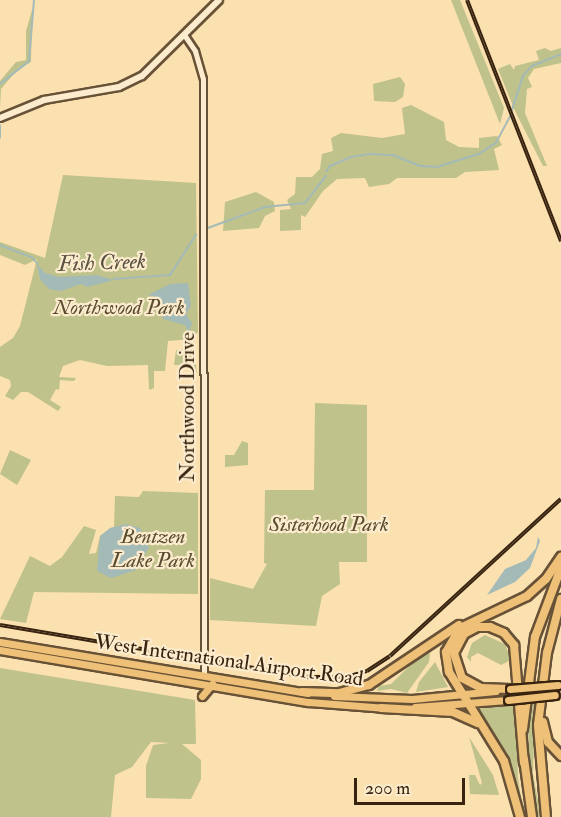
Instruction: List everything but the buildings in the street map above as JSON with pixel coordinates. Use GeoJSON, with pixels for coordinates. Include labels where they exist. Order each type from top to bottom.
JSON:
{"type":"FeatureCollection","features":[{"type":"Feature","properties":{"kind":"highway"},"geometry":{"type":"LineString","coordinates":[[302,692],[339,693],[369,686],[443,633],[527,596],[546,579],[561,557]]}},
{"type":"Feature","properties":{"kind":"highway"},"geometry":{"type":"LineString","coordinates":[[524,763],[524,716],[530,660],[541,617],[561,568]]}},
{"type":"Feature","properties":{"kind":"highway"},"geometry":{"type":"LineString","coordinates":[[546,817],[538,754],[541,699],[547,653],[561,598]]}},
{"type":"Feature","properties":{"kind":"highway"},"geometry":{"type":"LineString","coordinates":[[480,617],[459,628],[447,647],[447,667],[509,774],[520,817]]}},
{"type":"Feature","properties":{"kind":"highway"},"geometry":{"type":"LineString","coordinates":[[510,690],[481,688],[462,678],[454,653],[464,634],[477,627],[490,627],[512,641],[524,763],[532,817]]}},
{"type":"Feature","properties":{"kind":"highway"},"geometry":{"type":"LineString","coordinates":[[541,699],[545,736],[561,756]]}},
{"type":"Feature","properties":{"kind":"highway"},"geometry":{"type":"LineString","coordinates":[[381,708],[459,713],[473,719],[486,732]]}},
{"type":"Feature","properties":{"kind":"main road"},"geometry":{"type":"LineString","coordinates":[[0,118],[44,100],[130,83],[152,70],[219,0]]}},
{"type":"Feature","properties":{"kind":"main road","name":"West International Airport Road"},"geometry":{"type":"LineString","coordinates":[[0,642],[302,692],[393,699],[463,695],[560,685]]}},
{"type":"Feature","properties":{"kind":"main road","name":"West International Airport Road"},"geometry":{"type":"LineString","coordinates":[[0,650],[316,703],[381,708],[468,704],[559,695]]}},
{"type":"Feature","properties":{"kind":"main road"},"geometry":{"type":"LineString","coordinates":[[229,679],[210,685],[202,696],[214,689],[230,688]]}},
{"type":"Feature","properties":{"kind":"street","name":"Northwood Drive"},"geometry":{"type":"LineString","coordinates":[[185,36],[195,51],[203,79],[204,675]]}},
{"type":"Feature","properties":{"kind":"green space"},"geometry":{"type":"Polygon","coordinates":[[[451,0],[460,0],[504,108],[500,124],[451,0]]]}},
{"type":"Feature","properties":{"kind":"green space"},"geometry":{"type":"Polygon","coordinates":[[[32,10],[31,62],[17,70],[1,89],[0,108],[0,81],[16,62],[26,60],[26,31],[32,10]]]}},
{"type":"Feature","properties":{"kind":"green space"},"geometry":{"type":"Polygon","coordinates":[[[545,48],[551,51],[561,48],[561,63],[534,69],[528,78],[532,87],[527,89],[525,113],[547,166],[543,166],[515,111],[498,69],[510,64],[514,70],[515,66],[539,60],[536,51],[545,48]]]}},
{"type":"Feature","properties":{"kind":"green space"},"geometry":{"type":"Polygon","coordinates":[[[400,77],[405,84],[403,97],[395,102],[374,101],[373,84],[400,77]]]}},
{"type":"Feature","properties":{"kind":"green space"},"geometry":{"type":"Polygon","coordinates":[[[411,105],[444,122],[446,140],[459,147],[479,148],[479,138],[497,136],[502,145],[494,149],[499,170],[465,172],[456,178],[397,178],[389,184],[369,187],[365,178],[337,179],[323,191],[305,217],[301,215],[301,230],[280,231],[280,210],[291,209],[287,200],[295,194],[296,177],[312,177],[320,169],[322,154],[333,151],[331,138],[341,133],[382,138],[405,134],[402,108],[411,105]]]}},
{"type":"Feature","properties":{"kind":"green space","name":"Northwood Park"},"geometry":{"type":"Polygon","coordinates":[[[63,175],[196,183],[198,332],[191,339],[168,341],[165,371],[154,371],[154,388],[149,390],[148,365],[107,366],[80,360],[63,366],[59,377],[76,378],[74,381],[60,380],[59,390],[56,389],[50,400],[61,407],[58,411],[28,392],[21,392],[13,400],[5,396],[11,386],[10,380],[0,376],[0,347],[13,338],[20,326],[37,259],[25,265],[0,255],[0,242],[45,258],[63,175]]]}},
{"type":"Feature","properties":{"kind":"green space"},"geometry":{"type":"Polygon","coordinates":[[[256,192],[274,202],[275,211],[265,216],[259,228],[223,231],[225,202],[256,192]]]}},
{"type":"Feature","properties":{"kind":"green space"},"geometry":{"type":"Polygon","coordinates":[[[194,349],[197,373],[191,373],[190,365],[174,365],[176,350],[194,349]]]}},
{"type":"Feature","properties":{"kind":"green space","name":"Sisterhood Park"},"geometry":{"type":"Polygon","coordinates":[[[315,403],[367,405],[367,562],[339,562],[340,584],[322,596],[316,626],[210,620],[210,578],[253,589],[267,564],[264,563],[265,490],[314,490],[315,403]]]}},
{"type":"Feature","properties":{"kind":"green space"},"geometry":{"type":"Polygon","coordinates":[[[242,441],[248,443],[248,465],[225,467],[225,455],[234,455],[242,441]]]}},
{"type":"Feature","properties":{"kind":"green space"},"geometry":{"type":"Polygon","coordinates":[[[10,450],[31,460],[17,485],[0,474],[10,450]]]}},
{"type":"Feature","properties":{"kind":"green space","name":"Bentzen Lake Park"},"geometry":{"type":"Polygon","coordinates":[[[143,491],[198,493],[198,594],[34,592],[26,623],[0,619],[30,556],[50,566],[62,557],[84,526],[96,530],[89,554],[96,553],[100,536],[114,527],[115,496],[139,497],[143,491]]]}},
{"type":"Feature","properties":{"kind":"green space"},"geometry":{"type":"Polygon","coordinates":[[[485,635],[505,644],[511,660],[501,665],[478,653],[471,657],[471,662],[467,657],[472,643],[485,635]]]}},
{"type":"Feature","properties":{"kind":"green space"},"geometry":{"type":"Polygon","coordinates":[[[425,651],[430,654],[429,662],[407,693],[391,689],[377,691],[379,686],[391,684],[425,651]]]}},
{"type":"Feature","properties":{"kind":"green space"},"geometry":{"type":"Polygon","coordinates":[[[435,662],[448,687],[416,692],[419,682],[435,662]]]}},
{"type":"Feature","properties":{"kind":"green space"},"geometry":{"type":"Polygon","coordinates":[[[0,668],[195,700],[196,744],[182,744],[201,760],[201,779],[191,799],[146,798],[146,766],[153,745],[169,743],[151,742],[132,767],[115,775],[111,817],[0,817],[0,668]]]}},
{"type":"Feature","properties":{"kind":"green space"},"geometry":{"type":"Polygon","coordinates":[[[535,701],[533,774],[541,817],[536,817],[528,748],[529,702],[535,701]]]}},
{"type":"Feature","properties":{"kind":"green space"},"geometry":{"type":"Polygon","coordinates":[[[515,703],[518,778],[524,817],[509,770],[474,710],[515,703]]]}},
{"type":"Feature","properties":{"kind":"green space"},"geometry":{"type":"Polygon","coordinates":[[[469,737],[493,775],[499,795],[470,794],[469,775],[475,775],[480,785],[482,783],[469,737]]]}},
{"type":"Feature","properties":{"kind":"water"},"geometry":{"type":"Polygon","coordinates":[[[37,264],[45,273],[59,277],[97,275],[114,280],[87,287],[81,284],[61,291],[49,289],[40,279],[37,264]]]}},
{"type":"Feature","properties":{"kind":"water"},"geometry":{"type":"Polygon","coordinates":[[[188,283],[191,306],[186,314],[192,323],[189,334],[185,325],[163,319],[160,298],[148,295],[170,284],[188,283]]]}},
{"type":"Feature","properties":{"kind":"water"},"geometry":{"type":"Polygon","coordinates":[[[126,524],[140,528],[149,547],[136,570],[111,578],[97,571],[100,536],[110,528],[126,524]]]}},
{"type":"Feature","properties":{"kind":"water"},"geometry":{"type":"Polygon","coordinates":[[[538,537],[540,541],[530,568],[515,582],[487,595],[505,569],[526,560],[536,548],[538,537]]]}},
{"type":"Feature","properties":{"kind":"waterway","name":"Fish Creek"},"geometry":{"type":"LineString","coordinates":[[0,84],[29,61],[34,0]]}},
{"type":"Feature","properties":{"kind":"waterway","name":"Fish Creek"},"geometry":{"type":"LineString","coordinates":[[512,110],[523,76],[532,66],[561,54]]}},
{"type":"Feature","properties":{"kind":"waterway","name":"Fish Creek"},"geometry":{"type":"LineString","coordinates":[[326,172],[330,166],[351,157],[371,154],[393,155],[420,166],[437,167],[479,154],[496,143],[510,117]]}},
{"type":"Feature","properties":{"kind":"waterway","name":"Fish Creek"},"geometry":{"type":"LineString","coordinates":[[0,126],[0,138]]}},
{"type":"Feature","properties":{"kind":"waterway","name":"Fish Creek"},"geometry":{"type":"LineString","coordinates":[[208,228],[265,207],[305,203],[326,176]]}},
{"type":"Feature","properties":{"kind":"waterway","name":"Fish Creek"},"geometry":{"type":"LineString","coordinates":[[114,279],[170,275],[196,235]]}},
{"type":"Feature","properties":{"kind":"waterway","name":"Fish Creek"},"geometry":{"type":"LineString","coordinates":[[0,245],[32,257],[38,264]]}},
{"type":"Feature","properties":{"kind":"railway"},"geometry":{"type":"LineString","coordinates":[[467,0],[561,241]]}},
{"type":"Feature","properties":{"kind":"railway"},"geometry":{"type":"LineString","coordinates":[[0,625],[309,677],[347,677],[367,671],[390,656],[561,499]]}}]}
